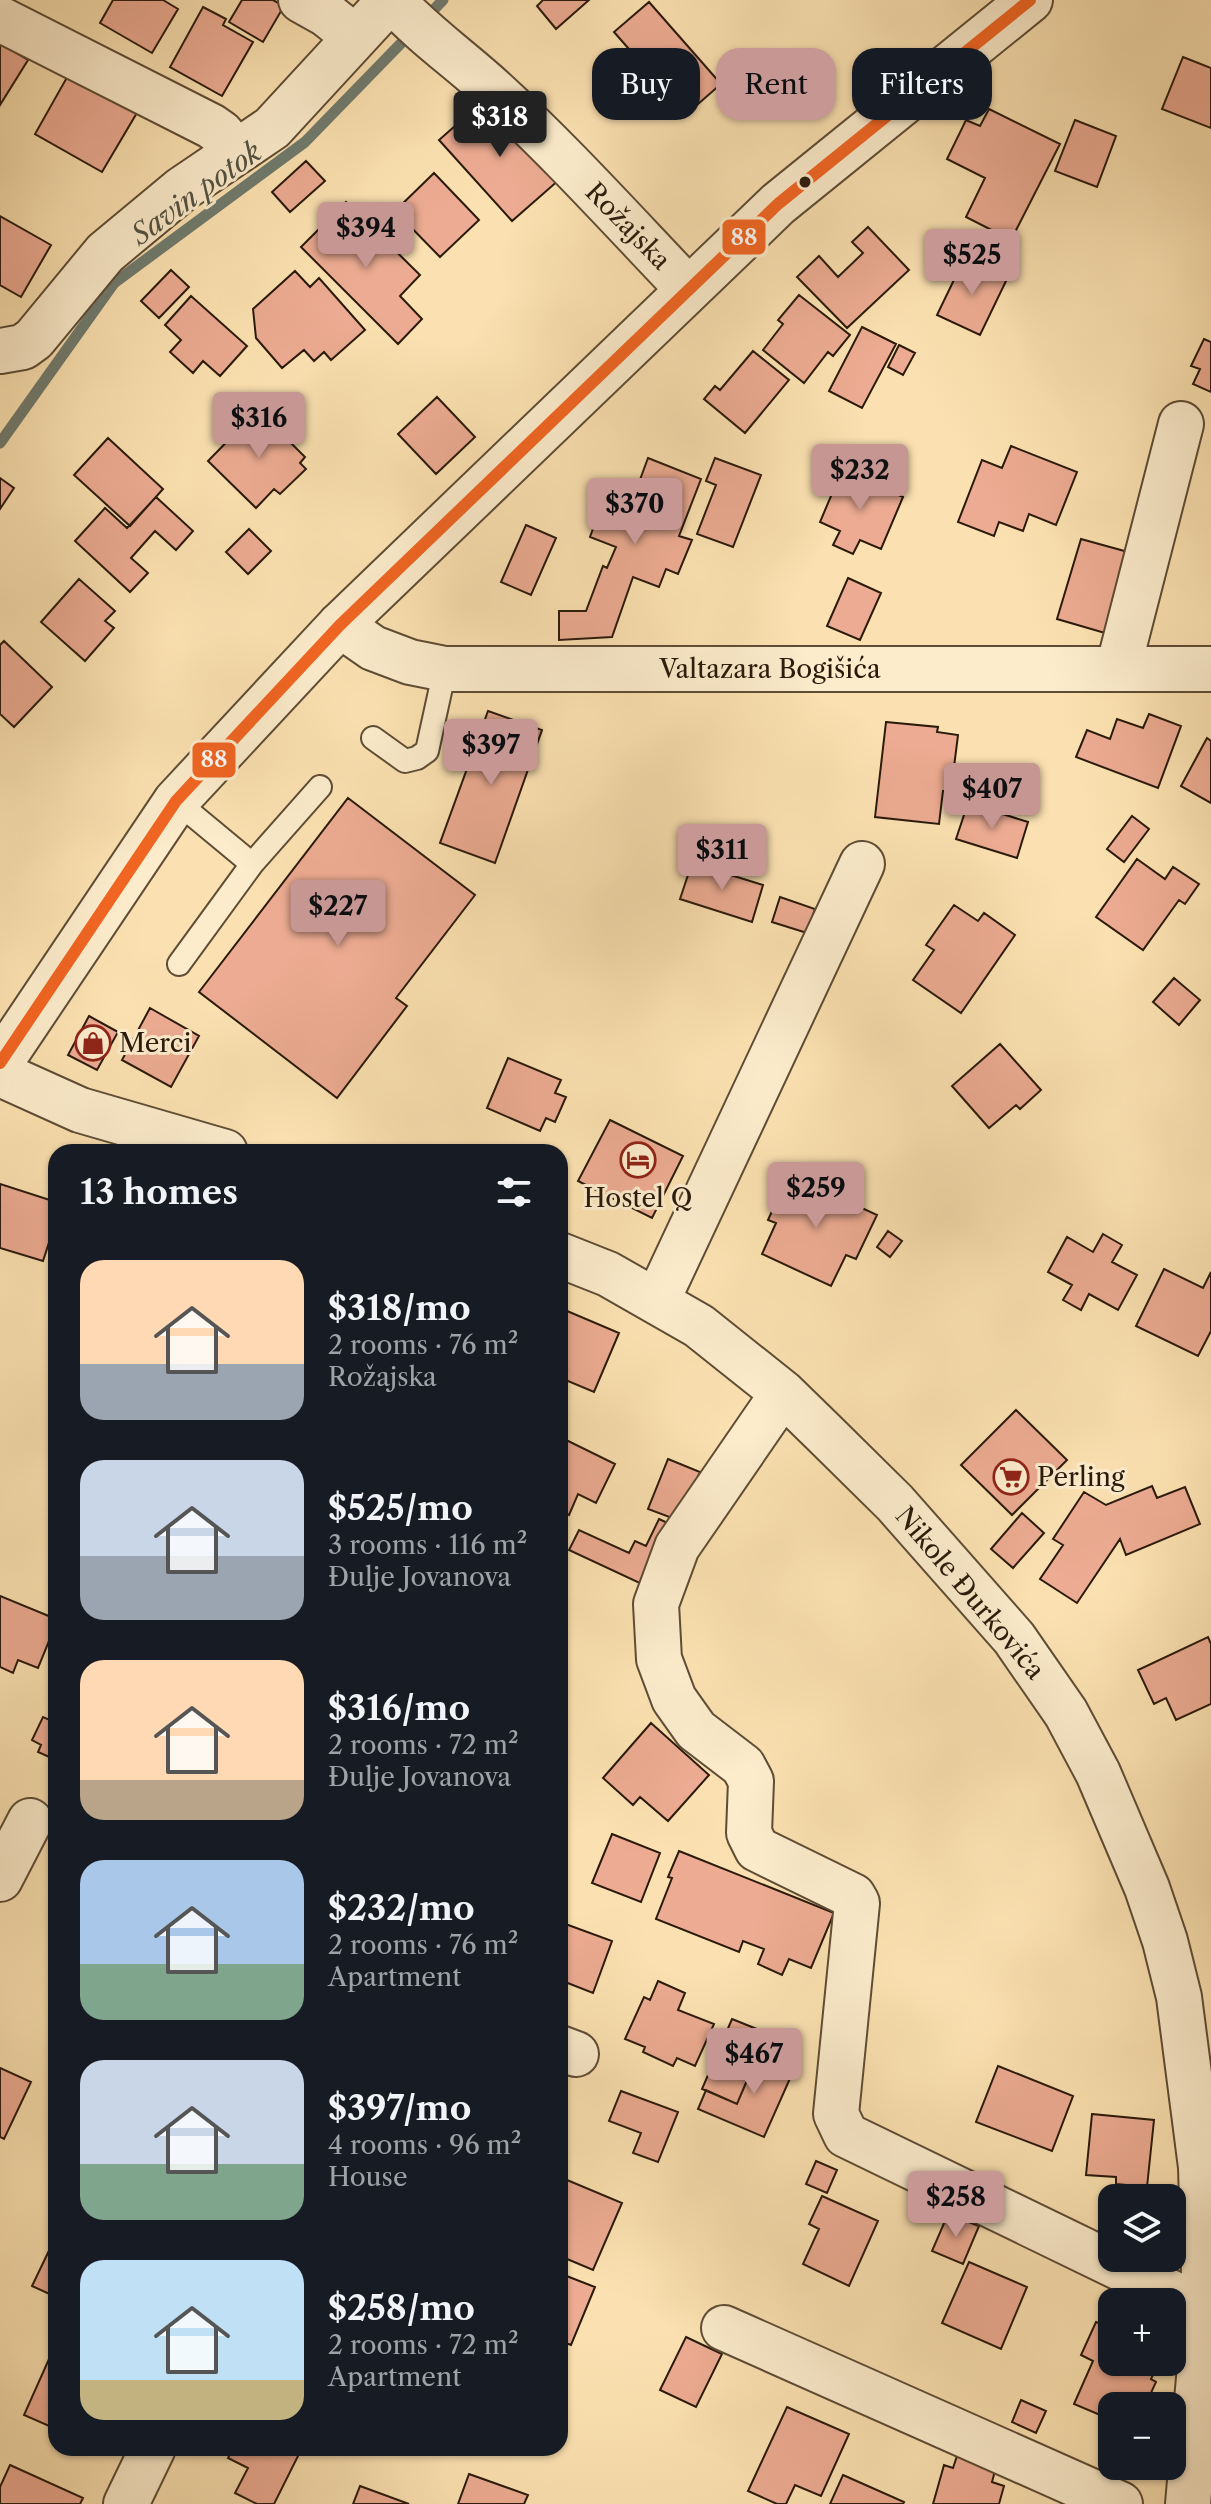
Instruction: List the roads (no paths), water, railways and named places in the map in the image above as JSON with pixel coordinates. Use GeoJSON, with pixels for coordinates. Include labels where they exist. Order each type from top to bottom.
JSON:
{"type":"FeatureCollection","features":[{"type":"Feature","properties":{"kind":"street"},"geometry":{"type":"LineString","coordinates":[[301,0],[326,14],[355,37]]}},
{"type":"Feature","properties":{"kind":"street"},"geometry":{"type":"LineString","coordinates":[[0,1063],[176,801],[340,625],[778,204],[1030,0]]}},
{"type":"Feature","properties":{"kind":"street"},"geometry":{"type":"LineString","coordinates":[[0,351],[23,347],[34,339],[105,253],[182,189],[272,128],[355,37],[406,14]]}},
{"type":"Feature","properties":{"kind":"street","name":"Rožajska"},"geometry":{"type":"LineString","coordinates":[[406,14],[548,142],[688,289]]}},
{"type":"Feature","properties":{"kind":"street"},"geometry":{"type":"LineString","coordinates":[[0,19],[211,126],[237,152]]}},
{"type":"Feature","properties":{"kind":"street"},"geometry":{"type":"LineString","coordinates":[[1118,669],[1181,424]]}},
{"type":"Feature","properties":{"kind":"street","name":"Valtazara Bogišića"},"geometry":{"type":"LineString","coordinates":[[340,625],[373,648],[410,662],[445,669],[1211,669]]}},
{"type":"Feature","properties":{"kind":"street"},"geometry":{"type":"LineString","coordinates":[[657,1301],[862,864]]}},
{"type":"Feature","properties":{"kind":"street"},"geometry":{"type":"LineString","coordinates":[[0,1074],[80,1110],[197,1144]]}},
{"type":"Feature","properties":{"kind":"street","name":"Nikole Đurkovića"},"geometry":{"type":"LineString","coordinates":[[568,1258],[608,1274],[699,1326],[783,1393],[895,1503],[1014,1638],[1066,1713],[1098,1773],[1147,1888],[1165,1941],[1179,1997],[1201,2167],[1208,2310],[1188,2504]]}},
{"type":"Feature","properties":{"kind":"street"},"geometry":{"type":"LineString","coordinates":[[783,1393],[677,1547],[656,1604],[659,1659],[674,1699],[696,1730],[743,1766],[751,1781],[749,1833],[757,1849],[853,1896],[857,1903],[836,2114],[846,2135],[1208,2310]]}},
{"type":"Feature","properties":{"kind":"street"},"geometry":{"type":"LineString","coordinates":[[0,1879],[29,1820]]}},
{"type":"Feature","properties":{"kind":"street"},"geometry":{"type":"LineString","coordinates":[[724,2328],[1120,2504]]}},
{"type":"Feature","properties":{"kind":"street"},"geometry":{"type":"LineString","coordinates":[[126,2504],[149,2456]]}},
{"type":"Feature","properties":{"kind":"lane"},"geometry":{"type":"LineString","coordinates":[[373,738],[405,761],[427,751],[445,669]]}},
{"type":"Feature","properties":{"kind":"lane"},"geometry":{"type":"LineString","coordinates":[[179,964],[252,864],[320,787]]}},
{"type":"Feature","properties":{"kind":"lane"},"geometry":{"type":"LineString","coordinates":[[176,801],[252,864]]}},
{"type":"Feature","properties":{"kind":"waterway","name":"Savin potok"},"geometry":{"type":"LineString","coordinates":[[424,20],[443,0]]}},
{"type":"Feature","properties":{"kind":"waterway","name":"Savin potok"},"geometry":{"type":"LineString","coordinates":[[0,443],[114,283],[305,142],[412,32]]}},
{"type":"Feature","properties":{"kind":"place","name":"Merci"},"geometry":{"type":"Point","coordinates":[93,1043]}},
{"type":"Feature","properties":{"kind":"place","name":"Hostel Q"},"geometry":{"type":"Point","coordinates":[638,1160]}},
{"type":"Feature","properties":{"kind":"place","name":"Perling"},"geometry":{"type":"Point","coordinates":[1011,1477]}}]}
